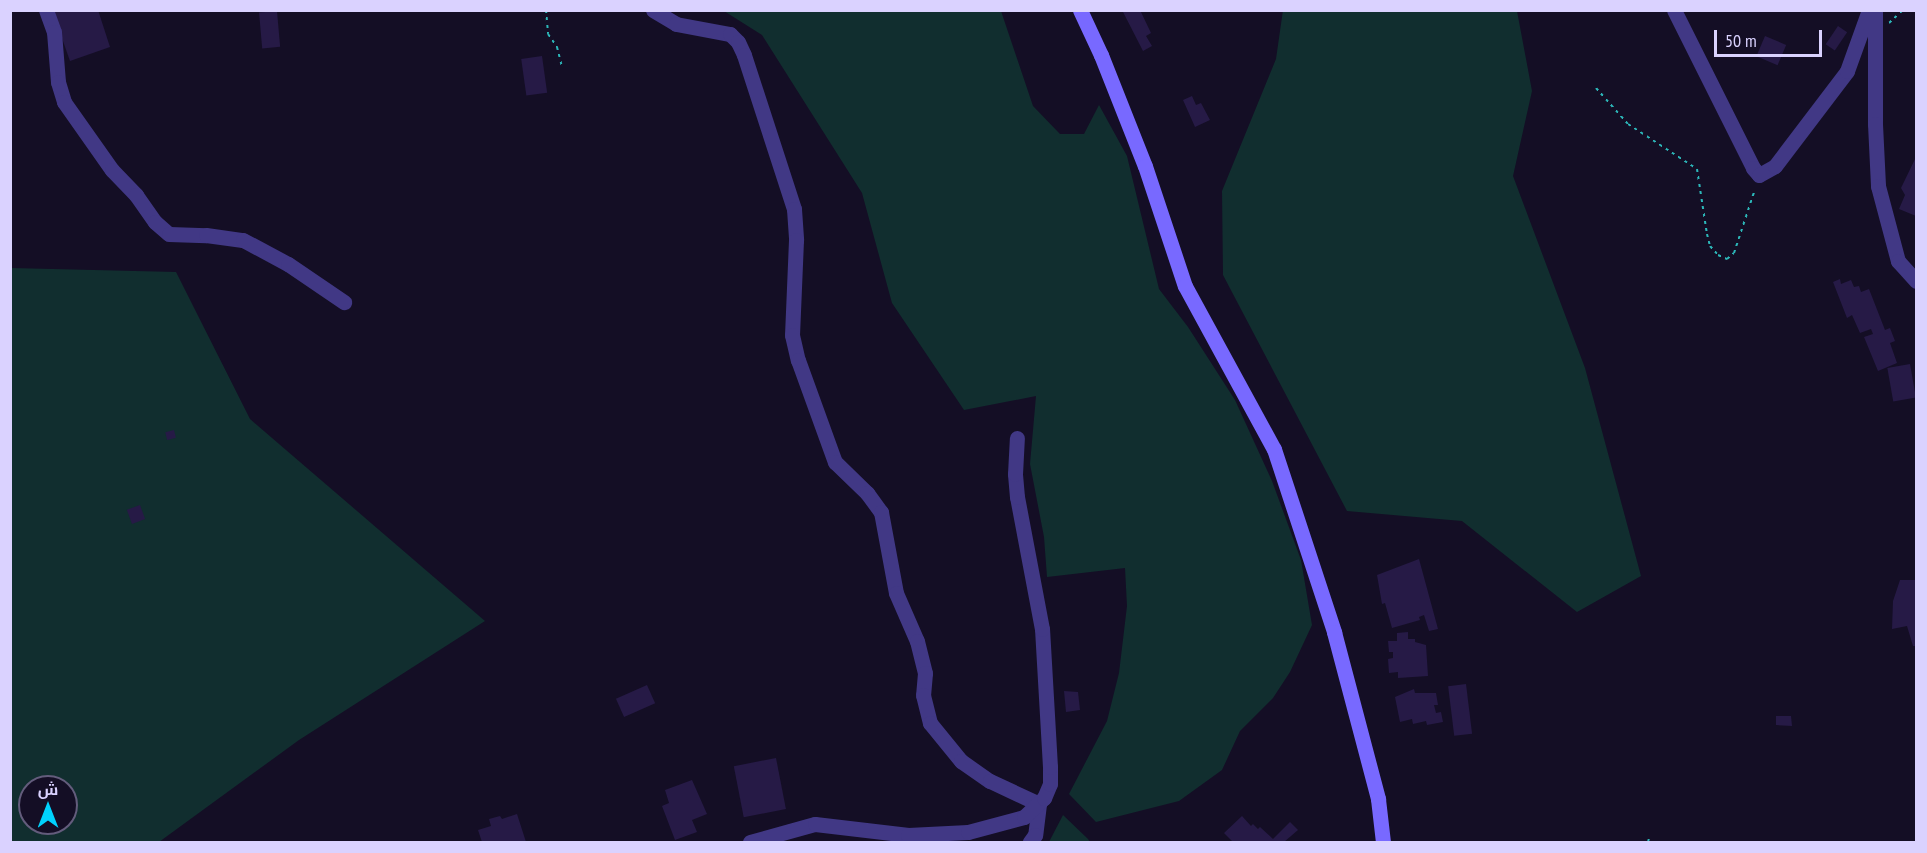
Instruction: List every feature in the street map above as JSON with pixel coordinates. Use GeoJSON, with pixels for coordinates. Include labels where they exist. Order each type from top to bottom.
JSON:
{"type":"FeatureCollection","features":[{"type":"Feature","properties":{"kind":"main road"},"geometry":{"type":"LineString","coordinates":[[1080,10],[1101,55],[1145,166],[1185,286],[1274,449],[1334,632],[1378,799],[1383,843]]}},
{"type":"Feature","properties":{"kind":"street"},"geometry":{"type":"LineString","coordinates":[[46,10],[54,32],[58,82],[64,102],[112,170],[136,195],[155,222],[169,234],[206,235],[243,240],[288,264],[344,302]]}},
{"type":"Feature","properties":{"kind":"street"},"geometry":{"type":"LineString","coordinates":[[653,10],[676,24],[729,34],[738,42],[794,208],[796,240],[793,349],[835,462],[867,493],[881,512],[896,593],[917,641],[926,673],[923,695],[930,723],[961,761],[990,781],[1038,804]]}},
{"type":"Feature","properties":{"kind":"street"},"geometry":{"type":"LineString","coordinates":[[1674,10],[1752,168],[1760,175],[1775,166],[1847,71],[1869,10]]}},
{"type":"Feature","properties":{"kind":"street"},"geometry":{"type":"LineString","coordinates":[[1875,10],[1875,124],[1878,186],[1898,261],[1917,281]]}},
{"type":"Feature","properties":{"kind":"street"},"geometry":{"type":"LineString","coordinates":[[750,843],[815,824],[908,835],[968,832],[1024,817],[1044,798],[1050,784],[1050,767],[1042,630],[1015,474],[1017,438]]}},
{"type":"Feature","properties":{"kind":"street"},"geometry":{"type":"LineString","coordinates":[[1030,843],[1035,835],[1038,804]]}},
{"type":"Feature","properties":{"kind":"path"},"geometry":{"type":"LineString","coordinates":[[546,10],[548,34],[558,46],[562,67]]}},
{"type":"Feature","properties":{"kind":"path"},"geometry":{"type":"LineString","coordinates":[[1596,88],[1628,124],[1696,169],[1710,246],[1718,255],[1727,259],[1734,253],[1760,175]]}},
{"type":"Feature","properties":{"kind":"path"},"geometry":{"type":"LineString","coordinates":[[1648,843],[1649,838]]}},
{"type":"Feature","properties":{"kind":"green space"},"geometry":{"type":"Polygon","coordinates":[[[1283,10],[1517,11],[1532,91],[1513,176],[1585,368],[1641,576],[1577,612],[1462,521],[1347,511],[1223,275],[1222,191],[1276,59],[1283,10]]]}},
{"type":"Feature","properties":{"kind":"green space"},"geometry":{"type":"Polygon","coordinates":[[[724,11],[1001,11],[1033,106],[1060,134],[1084,134],[1099,105],[1127,156],[1159,289],[1188,327],[1235,400],[1272,481],[1301,560],[1312,625],[1290,672],[1273,698],[1240,731],[1222,770],[1179,801],[1096,822],[1069,794],[1107,721],[1119,673],[1127,606],[1125,568],[1047,577],[1044,537],[1030,464],[1036,396],[964,410],[892,303],[862,193],[762,35],[724,11]]]}},
{"type":"Feature","properties":{"kind":"green space"},"geometry":{"type":"Polygon","coordinates":[[[11,268],[176,272],[250,419],[485,621],[299,740],[159,842],[11,842],[11,268]]]}},
{"type":"Feature","properties":{"kind":"green space"},"geometry":{"type":"Polygon","coordinates":[[[1063,815],[1088,839],[1090,842],[1049,842],[1063,815]]]}},
{"type":"Feature","properties":{"kind":"building"},"geometry":{"type":"Polygon","coordinates":[[[52,10],[98,10],[110,47],[70,61],[52,10]]]}},
{"type":"Feature","properties":{"kind":"building"},"geometry":{"type":"Polygon","coordinates":[[[1122,10],[1140,10],[1151,33],[1146,36],[1152,46],[1143,51],[1122,10]]]}},
{"type":"Feature","properties":{"kind":"building"},"geometry":{"type":"Polygon","coordinates":[[[277,11],[280,47],[262,48],[259,13],[277,11]]]}},
{"type":"Feature","properties":{"kind":"building"},"geometry":{"type":"Polygon","coordinates":[[[1838,26],[1847,32],[1835,50],[1826,44],[1838,26]]]}},
{"type":"Feature","properties":{"kind":"building"},"geometry":{"type":"Polygon","coordinates":[[[1765,36],[1786,45],[1778,65],[1756,56],[1765,36]]]}},
{"type":"Feature","properties":{"kind":"building"},"geometry":{"type":"Polygon","coordinates":[[[542,56],[547,93],[526,96],[521,59],[542,56]]]}},
{"type":"Feature","properties":{"kind":"building"},"geometry":{"type":"Polygon","coordinates":[[[1192,96],[1196,105],[1201,103],[1210,120],[1195,127],[1183,100],[1192,96]]]}},
{"type":"Feature","properties":{"kind":"building"},"geometry":{"type":"Polygon","coordinates":[[[1916,157],[1916,216],[1899,209],[1905,195],[1901,188],[1916,157]]]}},
{"type":"Feature","properties":{"kind":"building"},"geometry":{"type":"Polygon","coordinates":[[[1840,279],[1841,284],[1851,280],[1854,287],[1859,286],[1861,292],[1869,289],[1885,330],[1890,328],[1895,341],[1890,343],[1897,363],[1878,371],[1864,337],[1873,334],[1871,329],[1860,333],[1852,315],[1847,318],[1833,282],[1840,279]]]}},
{"type":"Feature","properties":{"kind":"building"},"geometry":{"type":"Polygon","coordinates":[[[1910,364],[1916,397],[1893,401],[1887,368],[1910,364]]]}},
{"type":"Feature","properties":{"kind":"building"},"geometry":{"type":"Polygon","coordinates":[[[174,430],[176,438],[167,440],[165,432],[174,430]]]}},
{"type":"Feature","properties":{"kind":"building"},"geometry":{"type":"Polygon","coordinates":[[[140,505],[145,519],[132,524],[127,510],[140,505]]]}},
{"type":"Feature","properties":{"kind":"building"},"geometry":{"type":"Polygon","coordinates":[[[1419,559],[1438,629],[1429,631],[1424,615],[1419,617],[1420,620],[1392,628],[1385,603],[1382,604],[1377,575],[1419,559]]]}},
{"type":"Feature","properties":{"kind":"building"},"geometry":{"type":"Polygon","coordinates":[[[1900,580],[1916,580],[1916,646],[1913,646],[1907,626],[1892,629],[1893,601],[1900,580]]]}},
{"type":"Feature","properties":{"kind":"building"},"geometry":{"type":"Polygon","coordinates":[[[1408,632],[1408,639],[1415,639],[1415,642],[1426,645],[1428,676],[1398,678],[1398,672],[1389,673],[1388,659],[1393,658],[1393,652],[1389,652],[1388,641],[1397,641],[1397,633],[1408,632]]]}},
{"type":"Feature","properties":{"kind":"building"},"geometry":{"type":"Polygon","coordinates":[[[1466,684],[1472,734],[1454,736],[1448,686],[1466,684]]]}},
{"type":"Feature","properties":{"kind":"building"},"geometry":{"type":"Polygon","coordinates":[[[647,685],[655,703],[624,717],[616,699],[647,685]]]}},
{"type":"Feature","properties":{"kind":"building"},"geometry":{"type":"Polygon","coordinates":[[[1414,689],[1415,693],[1436,693],[1438,705],[1434,705],[1436,713],[1441,712],[1443,722],[1427,725],[1426,721],[1413,724],[1412,719],[1400,722],[1395,697],[1414,689]]]}},
{"type":"Feature","properties":{"kind":"building"},"geometry":{"type":"Polygon","coordinates":[[[1064,691],[1078,692],[1080,710],[1066,712],[1064,691]]]}},
{"type":"Feature","properties":{"kind":"building"},"geometry":{"type":"Polygon","coordinates":[[[1776,716],[1791,716],[1792,726],[1776,725],[1776,716]]]}},
{"type":"Feature","properties":{"kind":"building"},"geometry":{"type":"Polygon","coordinates":[[[776,758],[786,809],[744,817],[734,766],[776,758]]]}},
{"type":"Feature","properties":{"kind":"building"},"geometry":{"type":"Polygon","coordinates":[[[692,780],[707,814],[692,820],[697,832],[675,840],[662,806],[669,803],[665,790],[692,780]]]}},
{"type":"Feature","properties":{"kind":"building"},"geometry":{"type":"Polygon","coordinates":[[[517,814],[526,842],[482,842],[478,830],[491,826],[489,819],[500,816],[502,819],[517,814]]]}},
{"type":"Feature","properties":{"kind":"building"},"geometry":{"type":"Polygon","coordinates":[[[1242,816],[1251,826],[1253,824],[1258,829],[1260,827],[1273,839],[1290,822],[1298,830],[1284,842],[1233,842],[1224,833],[1242,816]]]}}]}
